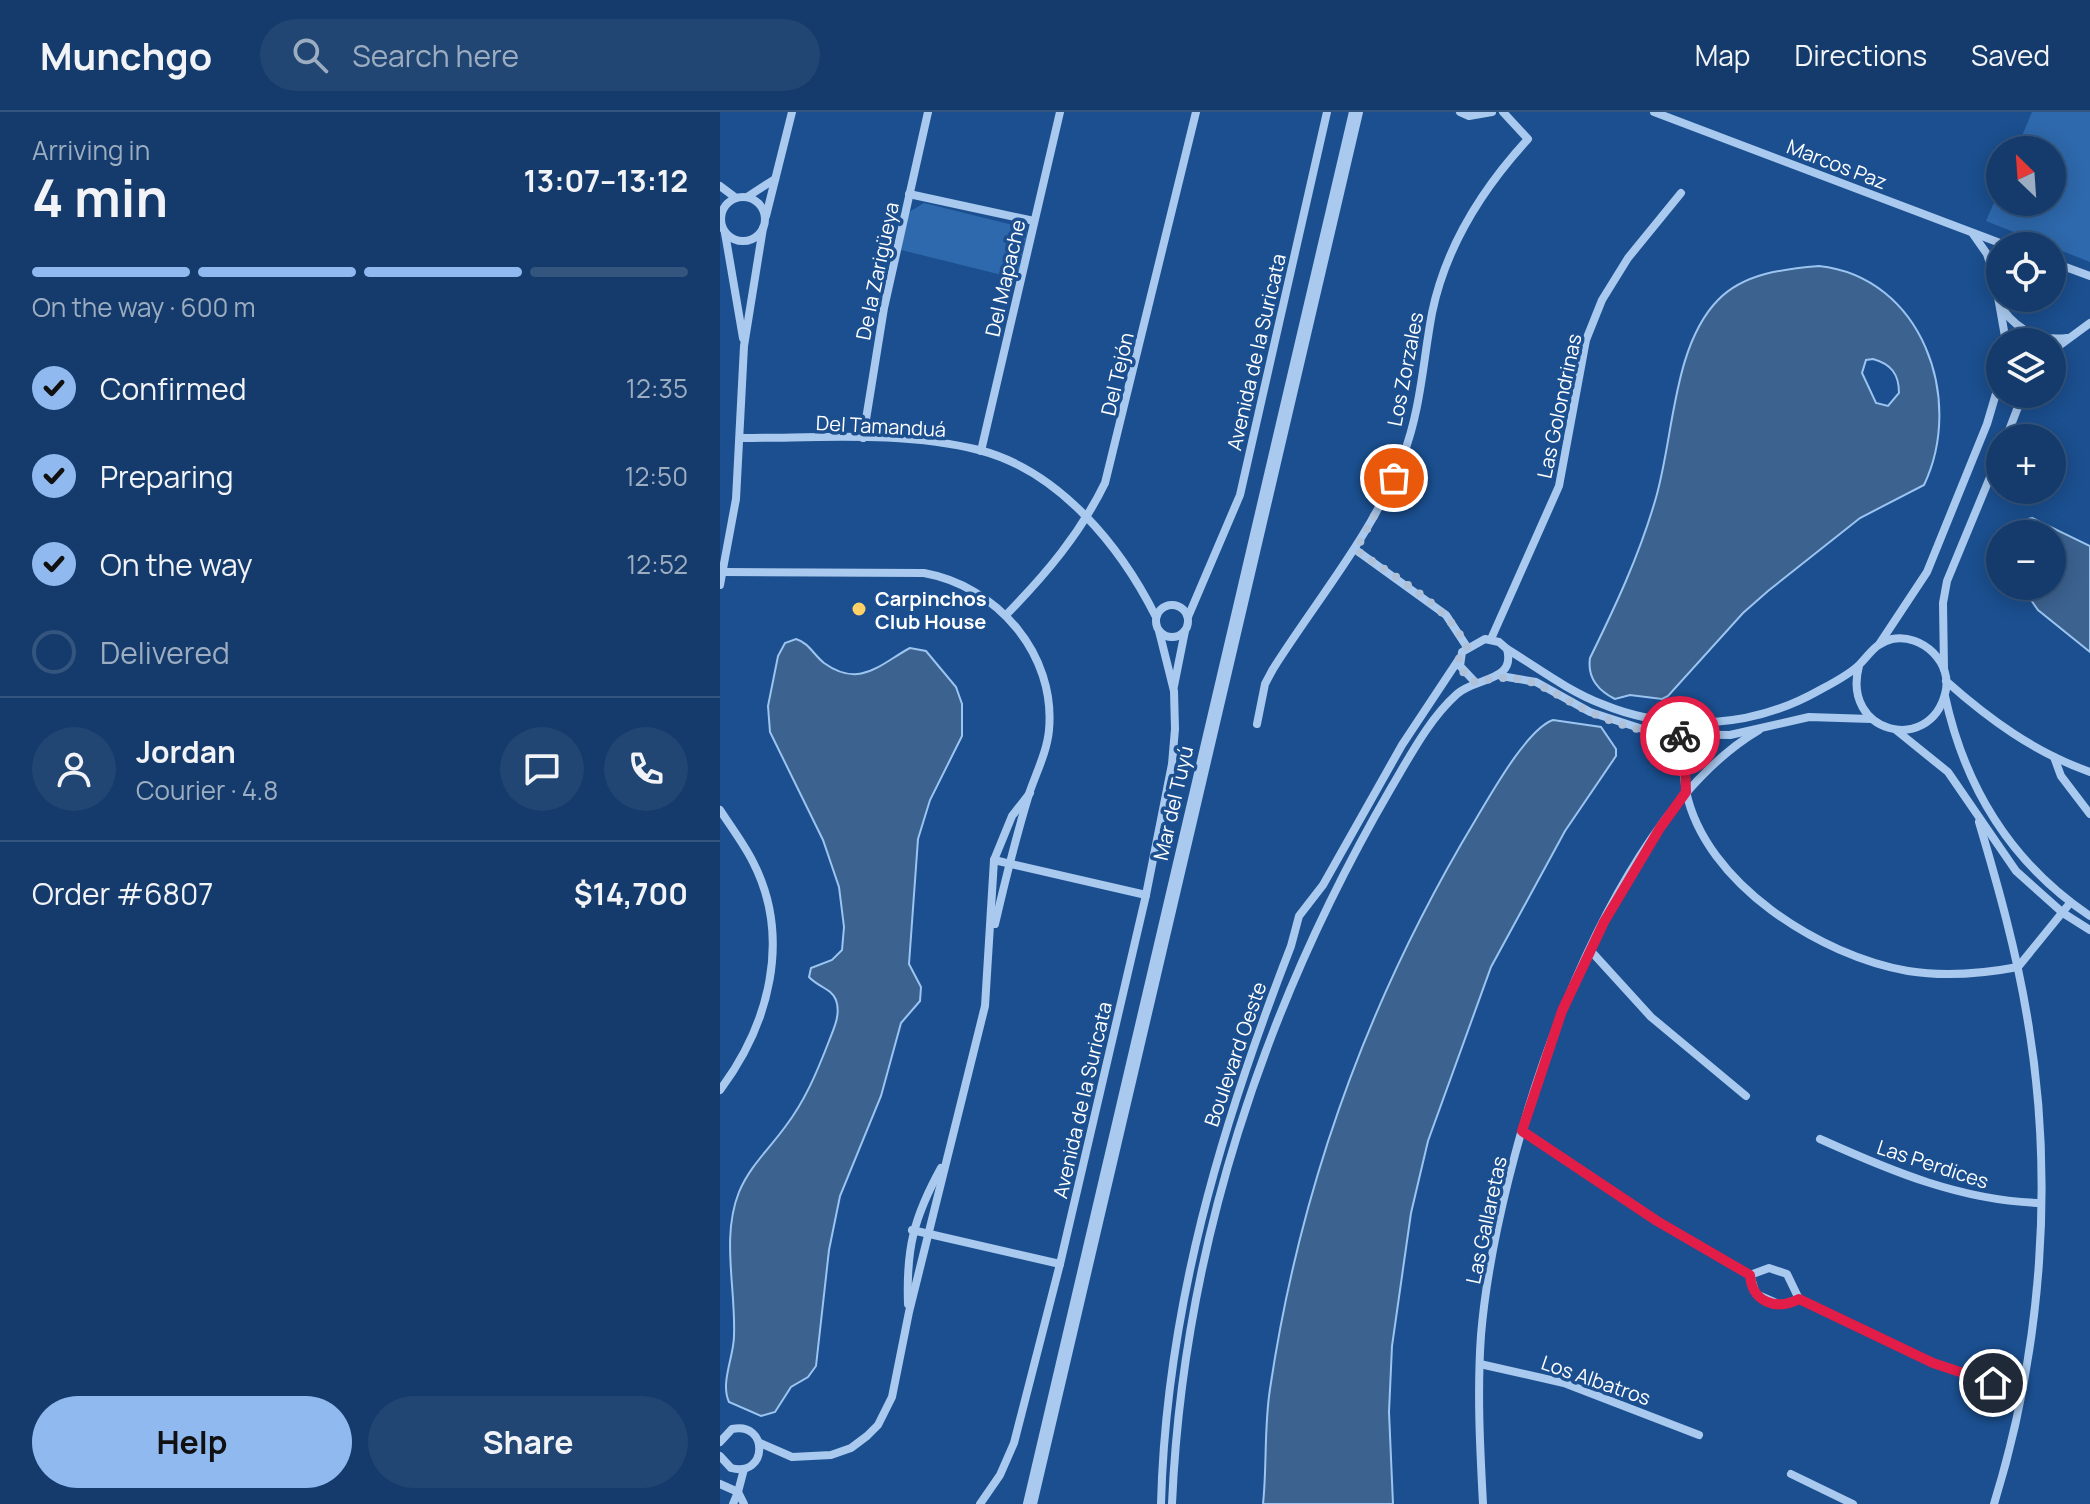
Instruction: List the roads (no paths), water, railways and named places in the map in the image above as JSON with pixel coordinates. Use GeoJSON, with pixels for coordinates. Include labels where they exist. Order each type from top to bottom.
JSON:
{"type":"FeatureCollection","features":[{"type":"Feature","properties":{"kind":"street"},"geometry":{"type":"LineString","coordinates":[[720,585],[742,438],[744,346],[764,224],[792,112]]}},
{"type":"Feature","properties":{"kind":"street","name":"De la Zarigüeya"},"geometry":{"type":"LineString","coordinates":[[863,438],[884,308],[928,112]]}},
{"type":"Feature","properties":{"kind":"street","name":"Del Mapache"},"geometry":{"type":"LineString","coordinates":[[981,451],[1060,112]]}},
{"type":"Feature","properties":{"kind":"street","name":"Del Tejón"},"geometry":{"type":"LineString","coordinates":[[1007,614],[1049,571],[1088,519],[1105,483],[1196,112]]}},
{"type":"Feature","properties":{"kind":"street","name":"Avenida de la Suricata"},"geometry":{"type":"LineString","coordinates":[[980,1504],[1000,1475],[1014,1443],[1060,1264],[1146,895],[1172,764],[1174,691],[1188,617],[1240,495],[1327,112]]}},
{"type":"Feature","properties":{"kind":"street","name":"Mar del Tuyú"},"geometry":{"type":"LineString","coordinates":[[1030,1504],[1356,112]]}},
{"type":"Feature","properties":{"kind":"street"},"geometry":{"type":"LineString","coordinates":[[1460,112],[1469,116],[1492,112]]}},
{"type":"Feature","properties":{"kind":"street","name":"Los Zorzales"},"geometry":{"type":"LineString","coordinates":[[1257,724],[1262,695],[1273,669],[1356,550],[1404,451],[1421,391],[1432,314],[1445,266],[1487,186],[1528,139],[1503,112]]}},
{"type":"Feature","properties":{"kind":"street","name":"Marcos Paz"},"geometry":{"type":"LineString","coordinates":[[1654,112],[1986,238]]}},
{"type":"Feature","properties":{"kind":"street"},"geometry":{"type":"LineString","coordinates":[[744,346],[721,211],[776,178]]}},
{"type":"Feature","properties":{"kind":"street"},"geometry":{"type":"LineString","coordinates":[[720,186],[762,207],[764,224]]}},
{"type":"Feature","properties":{"kind":"street","name":"Las Golondrinas"},"geometry":{"type":"LineString","coordinates":[[1491,639],[1559,486],[1586,340],[1598,308],[1628,258],[1681,193]]}},
{"type":"Feature","properties":{"kind":"street"},"geometry":{"type":"LineString","coordinates":[[909,194],[1034,221]]}},
{"type":"Feature","properties":{"kind":"street"},"geometry":{"type":"LineString","coordinates":[[725,232],[745,241],[764,224]]}},
{"type":"Feature","properties":{"kind":"street"},"geometry":{"type":"LineString","coordinates":[[1973,233],[1986,252]]}},
{"type":"Feature","properties":{"kind":"street"},"geometry":{"type":"LineString","coordinates":[[2066,267],[2090,276]]}},
{"type":"Feature","properties":{"kind":"street"},"geometry":{"type":"LineString","coordinates":[[2004,312],[2027,332],[2050,340],[2067,338],[2090,323]]}},
{"type":"Feature","properties":{"kind":"street"},"geometry":{"type":"LineString","coordinates":[[1992,408],[1927,572],[1879,644],[1859,666],[1819,691],[1779,709],[1729,721],[1684,724],[1653,719],[1599,703],[1491,639],[1467,647],[1459,658],[1463,672],[1475,682],[1501,676],[1536,682],[1614,722],[1658,734],[1684,736],[1759,730],[1809,717],[1871,719],[1895,730],[1948,772],[1979,822],[2016,871],[2063,913],[2090,930]]}},
{"type":"Feature","properties":{"kind":"street","name":"Del Tamanduá"},"geometry":{"type":"LineString","coordinates":[[742,438],[926,441],[981,451],[1041,482],[1088,519],[1123,559],[1147,599]]}},
{"type":"Feature","properties":{"kind":"street"},"geometry":{"type":"LineString","coordinates":[[1986,487],[1947,581],[1943,603],[1945,695],[1960,752],[1989,815],[2030,867],[2070,903],[2090,916]]}},
{"type":"Feature","properties":{"kind":"street"},"geometry":{"type":"LineString","coordinates":[[1356,550],[1446,615],[1467,647]]}},
{"type":"Feature","properties":{"kind":"street"},"geometry":{"type":"LineString","coordinates":[[724,572],[924,573],[947,577],[973,588],[1007,614],[1035,659],[1047,698],[1049,730],[1009,864],[991,941]]}},
{"type":"Feature","properties":{"kind":"street","name":"Avenida de la Suricata"},"geometry":{"type":"LineString","coordinates":[[1179,606],[1196,593]]}},
{"type":"Feature","properties":{"kind":"street"},"geometry":{"type":"LineString","coordinates":[[1147,599],[1165,606],[1179,606],[1188,617]]}},
{"type":"Feature","properties":{"kind":"street","name":"Avenida de la Suricata"},"geometry":{"type":"LineString","coordinates":[[1147,599],[1156,617],[1174,691]]}},
{"type":"Feature","properties":{"kind":"street"},"geometry":{"type":"LineString","coordinates":[[1156,617],[1165,606]]}},
{"type":"Feature","properties":{"kind":"street"},"geometry":{"type":"LineString","coordinates":[[1159,631],[1172,637],[1185,631]]}},
{"type":"Feature","properties":{"kind":"street"},"geometry":{"type":"LineString","coordinates":[[1879,644],[1905,639],[1918,642],[1929,648],[1944,670]]}},
{"type":"Feature","properties":{"kind":"street"},"geometry":{"type":"LineString","coordinates":[[1501,676],[1509,664],[1507,649]]}},
{"type":"Feature","properties":{"kind":"street","name":"Boulevard Oeste"},"geometry":{"type":"LineString","coordinates":[[1161,1504],[1178,1329],[1213,1173],[1294,933],[1295,922],[1323,885],[1384,775],[1459,658]]}},
{"type":"Feature","properties":{"kind":"street"},"geometry":{"type":"LineString","coordinates":[[1859,666],[1856,695],[1871,719]]}},
{"type":"Feature","properties":{"kind":"street"},"geometry":{"type":"LineString","coordinates":[[1946,681],[2002,728],[2054,757],[2090,772]]}},
{"type":"Feature","properties":{"kind":"street","name":"Boulevard Oeste"},"geometry":{"type":"LineString","coordinates":[[1172,1500],[1190,1331],[1225,1177],[1276,1019],[1312,935],[1395,781],[1441,710],[1475,682]]}},
{"type":"Feature","properties":{"kind":"street"},"geometry":{"type":"LineString","coordinates":[[1895,730],[1909,729],[1932,718],[1945,695]]}},
{"type":"Feature","properties":{"kind":"street"},"geometry":{"type":"LineString","coordinates":[[1684,724],[1686,792],[1712,847],[1731,873],[1781,917],[1810,937],[1875,963],[1908,971],[1974,974],[2018,967],[2070,903]]}},
{"type":"Feature","properties":{"kind":"street","name":"Las Gallaretas"},"geometry":{"type":"LineString","coordinates":[[1483,1504],[1480,1364],[1497,1226],[1522,1131],[1557,1023],[1590,950],[1628,879],[1686,792],[1713,762],[1759,730]]}},
{"type":"Feature","properties":{"kind":"street"},"geometry":{"type":"LineString","coordinates":[[2054,757],[2061,776],[2090,814]]}},
{"type":"Feature","properties":{"kind":"street"},"geometry":{"type":"LineString","coordinates":[[1384,775],[1395,781]]}},
{"type":"Feature","properties":{"kind":"street"},"geometry":{"type":"LineString","coordinates":[[720,1442],[723,1433],[745,1429],[760,1443],[779,1453],[810,1458],[831,1455],[851,1448],[878,1425],[892,1397],[909,1312],[931,1234],[945,1160],[985,1006],[994,860],[1012,816],[1030,793]]}},
{"type":"Feature","properties":{"kind":"street"},"geometry":{"type":"LineString","coordinates":[[720,810],[759,876],[773,927],[773,950],[759,1024],[720,1090]]}},
{"type":"Feature","properties":{"kind":"street"},"geometry":{"type":"LineString","coordinates":[[1979,822],[2018,967],[2029,1033],[2041,1203],[2034,1308],[2021,1391],[1994,1504]]}},
{"type":"Feature","properties":{"kind":"street"},"geometry":{"type":"LineString","coordinates":[[994,860],[1146,895]]}},
{"type":"Feature","properties":{"kind":"street"},"geometry":{"type":"LineString","coordinates":[[1305,909],[1317,912],[1320,920]]}},
{"type":"Feature","properties":{"kind":"street"},"geometry":{"type":"LineString","coordinates":[[1294,933],[1303,938],[1312,935]]}},
{"type":"Feature","properties":{"kind":"street"},"geometry":{"type":"LineString","coordinates":[[1590,950],[1662,1027],[1746,1096]]}},
{"type":"Feature","properties":{"kind":"street"},"geometry":{"type":"LineString","coordinates":[[1265,1015],[1276,1019]]}},
{"type":"Feature","properties":{"kind":"street"},"geometry":{"type":"LineString","coordinates":[[1522,1131],[1657,1221],[1750,1275],[1756,1294],[1764,1301],[1781,1305],[1799,1299],[1933,1363],[2021,1391]]}},
{"type":"Feature","properties":{"kind":"street","name":"Las Perdices"},"geometry":{"type":"LineString","coordinates":[[1820,1139],[1894,1171],[1977,1198],[2041,1203]]}},
{"type":"Feature","properties":{"kind":"street"},"geometry":{"type":"LineString","coordinates":[[909,1312],[907,1268],[912,1230],[920,1205],[945,1160]]}},
{"type":"Feature","properties":{"kind":"street"},"geometry":{"type":"LineString","coordinates":[[1213,1173],[1225,1177]]}},
{"type":"Feature","properties":{"kind":"street"},"geometry":{"type":"LineString","coordinates":[[912,1230],[1060,1264]]}},
{"type":"Feature","properties":{"kind":"street"},"geometry":{"type":"LineString","coordinates":[[1750,1275],[1760,1269],[1779,1270],[1792,1280],[1799,1299]]}},
{"type":"Feature","properties":{"kind":"street"},"geometry":{"type":"LineString","coordinates":[[1178,1329],[1190,1331]]}},
{"type":"Feature","properties":{"kind":"street","name":"Los Albatros"},"geometry":{"type":"LineString","coordinates":[[1480,1364],[1564,1383],[1699,1435]]}},
{"type":"Feature","properties":{"kind":"street"},"geometry":{"type":"LineString","coordinates":[[756,1462],[760,1443]]}},
{"type":"Feature","properties":{"kind":"street"},"geometry":{"type":"LineString","coordinates":[[733,1504],[744,1469],[779,1453]]}},
{"type":"Feature","properties":{"kind":"street"},"geometry":{"type":"LineString","coordinates":[[744,1469],[723,1460],[720,1483],[738,1492],[744,1504]]}},
{"type":"Feature","properties":{"kind":"street"},"geometry":{"type":"LineString","coordinates":[[1791,1474],[1853,1504]]}},
{"type":"Feature","properties":{"kind":"street"},"geometry":{"type":"LineString","coordinates":[[1161,1493],[1172,1500]]}},
{"type":"Feature","properties":{"kind":"place","name":"Carpinchos Club House"},"geometry":{"type":"Point","coordinates":[859,609]}}]}
